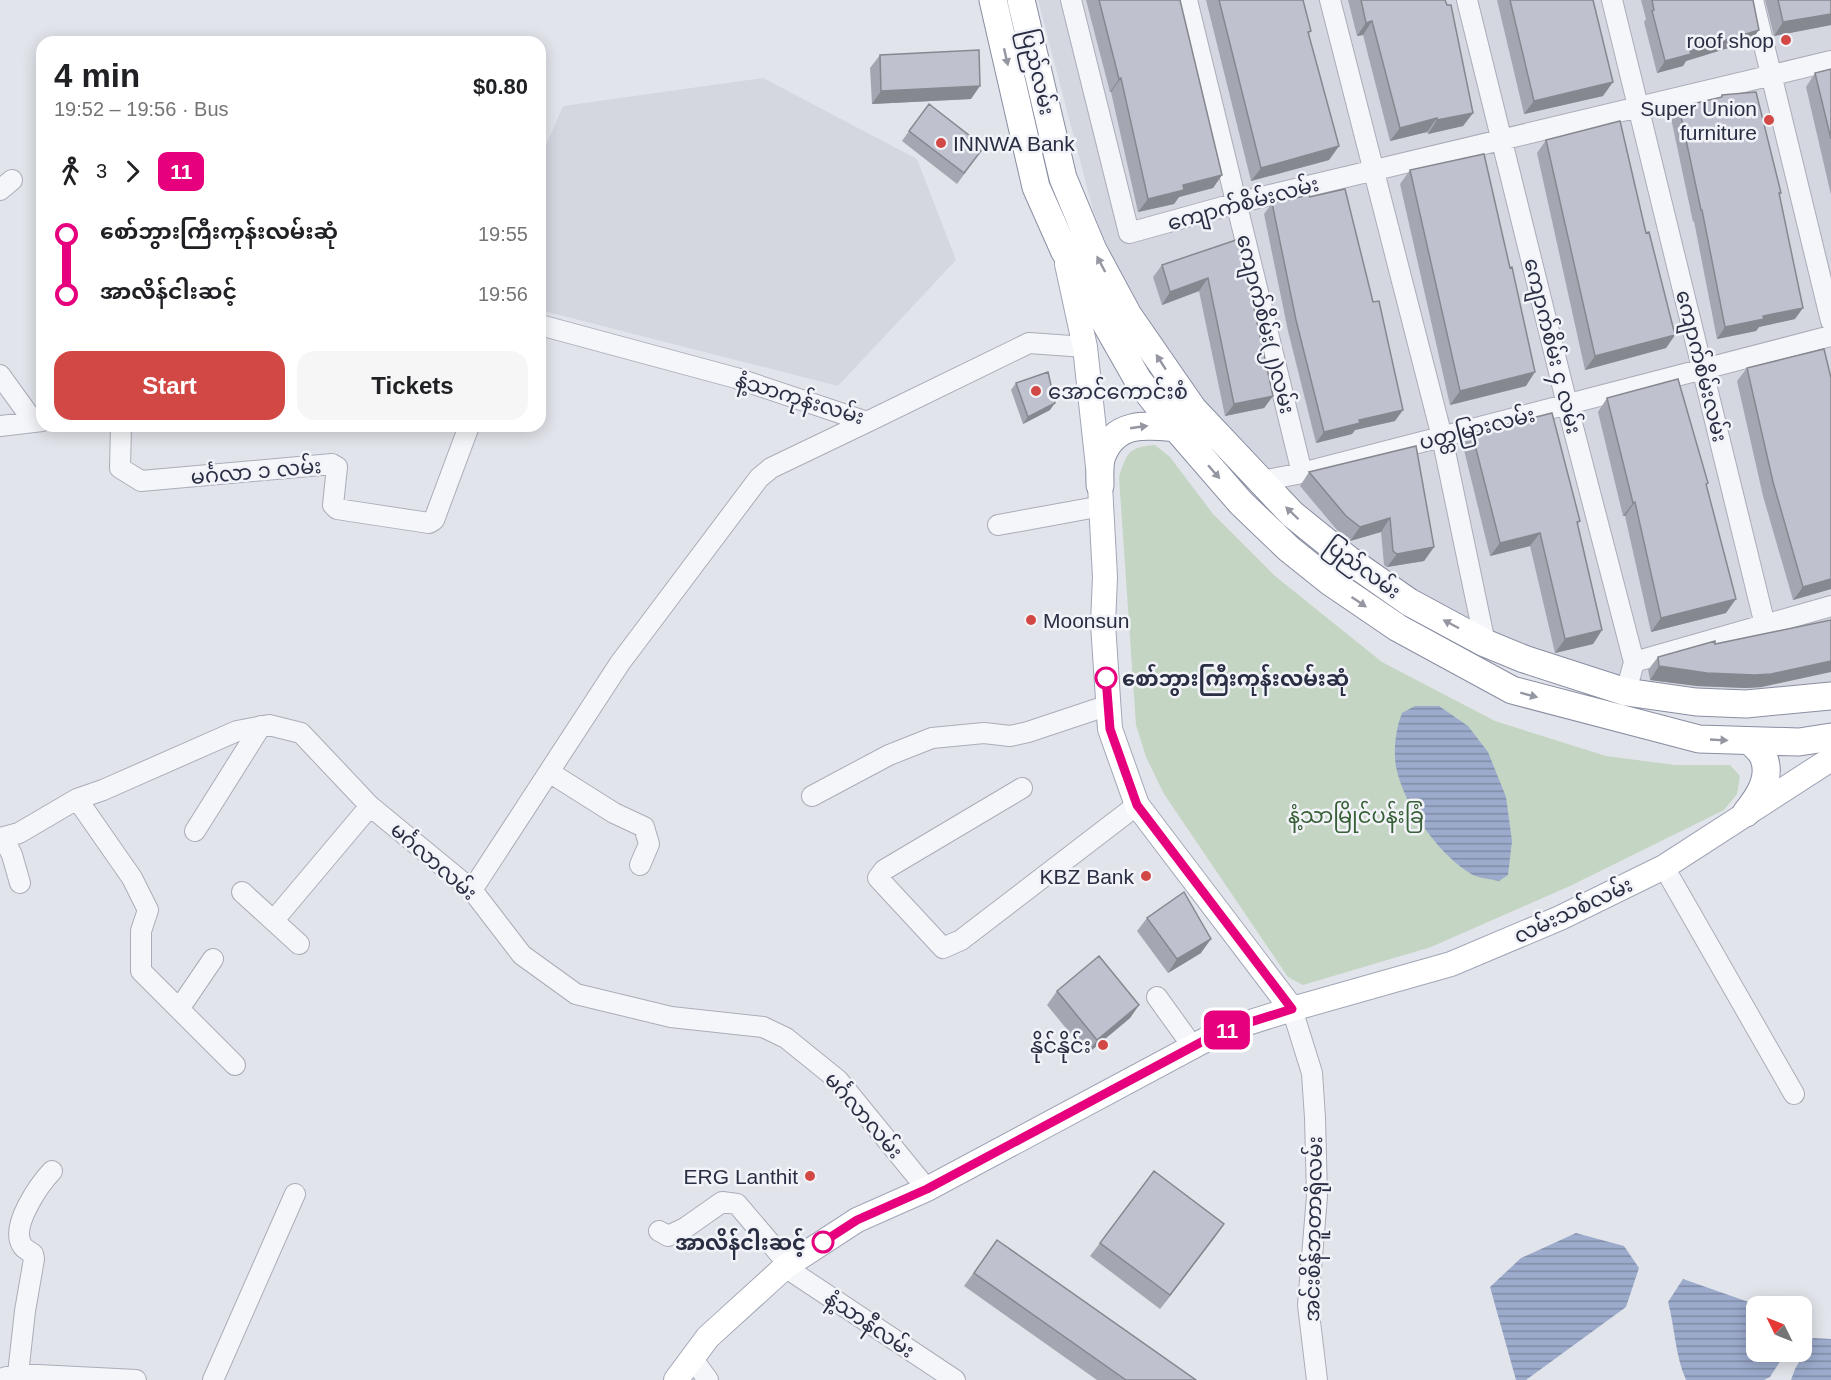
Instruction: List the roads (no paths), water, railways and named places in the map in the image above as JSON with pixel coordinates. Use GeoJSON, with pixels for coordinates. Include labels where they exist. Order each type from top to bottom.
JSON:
{"type":"FeatureCollection","features":[{"type":"Feature","properties":{"kind":"highway","name":"ပြည်လမ်း"},"geometry":{"type":"LineString","coordinates":[[993,0],[1036,188],[1064,250],[1118,321]]}},
{"type":"Feature","properties":{"kind":"highway","name":"ပြည်လမ်း"},"geometry":{"type":"LineString","coordinates":[[1021,0],[1063,178],[1094,250],[1138,380],[1262,481],[1292,514],[1349,560],[1409,602],[1485,643],[1524,659],[1626,692],[1696,702],[1746,704],[1831,696]]}},
{"type":"Feature","properties":{"kind":"highway","name":"ပြည်လမ်း"},"geometry":{"type":"LineString","coordinates":[[1185,418],[1241,503],[1289,549],[1329,581],[1398,628],[1501,685],[1523,694],[1699,739],[1799,742],[1831,737]]}},
{"type":"Feature","properties":{"kind":"highway"},"geometry":{"type":"LineString","coordinates":[[1101,496],[1101,457],[1112,440],[1132,426],[1185,418]]}},
{"type":"Feature","properties":{"kind":"highway"},"geometry":{"type":"LineString","coordinates":[[1746,813],[1758,798],[1764,782],[1766,767],[1763,756],[1751,742]]}},
{"type":"Feature","properties":{"kind":"main road","name":"ပြည်လမ်း"},"geometry":{"type":"LineString","coordinates":[[1063,178],[1064,250]]}},
{"type":"Feature","properties":{"kind":"main road"},"geometry":{"type":"LineString","coordinates":[[1064,250],[1084,343],[1101,496],[1105,577],[1103,624],[1110,729],[1137,805],[1292,1009]]}},
{"type":"Feature","properties":{"kind":"main road"},"geometry":{"type":"LineString","coordinates":[[1084,343],[1118,321]]}},
{"type":"Feature","properties":{"kind":"main road","name":"လမ်းသစ်လမ်း"},"geometry":{"type":"LineString","coordinates":[[676,1380],[708,1337],[787,1266],[857,1220],[927,1189],[1222,1031],[1450,964],[1560,918],[1664,867],[1827,763]]}},
{"type":"Feature","properties":{"kind":"street","name":"ကျောက်စိမ်းလမ်း"},"geometry":{"type":"LineString","coordinates":[[1071,0],[1129,233],[1237,203],[1831,61]]}},
{"type":"Feature","properties":{"kind":"street","name":"ကျောက်စိမ်း(၂)လမ်း"},"geometry":{"type":"LineString","coordinates":[[1187,0],[1302,472]]}},
{"type":"Feature","properties":{"kind":"street"},"geometry":{"type":"LineString","coordinates":[[1330,0],[1442,437],[1485,643]]}},
{"type":"Feature","properties":{"kind":"street","name":"ကျောက်စိမ်း ၄ လမ်း"},"geometry":{"type":"LineString","coordinates":[[1467,0],[1567,405],[1634,662],[1626,692]]}},
{"type":"Feature","properties":{"kind":"street","name":"ကျောက်စိမ်းလမ်း"},"geometry":{"type":"LineString","coordinates":[[1612,0],[1765,625]]}},
{"type":"Feature","properties":{"kind":"street"},"geometry":{"type":"LineString","coordinates":[[1753,0],[1831,321]]}},
{"type":"Feature","properties":{"kind":"street","name":"နံ့သာကုန်းလမ်း"},"geometry":{"type":"LineString","coordinates":[[546,327],[736,378],[867,422],[1029,343],[1084,343]]}},
{"type":"Feature","properties":{"kind":"street","name":"ပတ္တမြားလမ်း"},"geometry":{"type":"LineString","coordinates":[[1262,481],[1442,437],[1831,336]]}},
{"type":"Feature","properties":{"kind":"street"},"geometry":{"type":"LineString","coordinates":[[0,375],[36,420]]}},
{"type":"Feature","properties":{"kind":"street"},"geometry":{"type":"LineString","coordinates":[[0,426],[36,422]]}},
{"type":"Feature","properties":{"kind":"street"},"geometry":{"type":"LineString","coordinates":[[472,890],[620,663],[759,478],[771,468],[867,422]]}},
{"type":"Feature","properties":{"kind":"street","name":"မင်္ဂလာ ၁ လမ်း"},"geometry":{"type":"LineString","coordinates":[[121,432],[120,468],[141,481],[332,464],[337,467],[333,505],[337,509],[429,523],[434,520],[467,432]]}},
{"type":"Feature","properties":{"kind":"street"},"geometry":{"type":"LineString","coordinates":[[998,525],[1101,496]]}},
{"type":"Feature","properties":{"kind":"street"},"geometry":{"type":"LineString","coordinates":[[1634,662],[1831,606]]}},
{"type":"Feature","properties":{"kind":"street"},"geometry":{"type":"LineString","coordinates":[[812,796],[889,755],[933,738],[984,733],[1010,736],[1109,705]]}},
{"type":"Feature","properties":{"kind":"street","name":"မင်္ဂလာလမ်း"},"geometry":{"type":"LineString","coordinates":[[1,838],[19,833],[77,800],[237,731],[269,725],[301,733],[370,806],[472,890],[522,955],[576,994],[671,1017],[763,1027],[786,1038],[838,1080],[927,1189]]}},
{"type":"Feature","properties":{"kind":"street"},"geometry":{"type":"LineString","coordinates":[[195,831],[261,726]]}},
{"type":"Feature","properties":{"kind":"street"},"geometry":{"type":"LineString","coordinates":[[549,772],[614,813],[644,827],[649,844],[640,865]]}},
{"type":"Feature","properties":{"kind":"street"},"geometry":{"type":"LineString","coordinates":[[1022,788],[884,870],[878,878],[943,948],[961,940],[1137,805]]}},
{"type":"Feature","properties":{"kind":"street"},"geometry":{"type":"LineString","coordinates":[[77,800],[132,878],[148,910],[141,931],[141,971],[235,1065]]}},
{"type":"Feature","properties":{"kind":"street"},"geometry":{"type":"LineString","coordinates":[[274,920],[370,806]]}},
{"type":"Feature","properties":{"kind":"street"},"geometry":{"type":"LineString","coordinates":[[1,838],[12,855],[20,883]]}},
{"type":"Feature","properties":{"kind":"street"},"geometry":{"type":"LineString","coordinates":[[1664,867],[1794,1094]]}},
{"type":"Feature","properties":{"kind":"street"},"geometry":{"type":"LineString","coordinates":[[242,892],[299,944]]}},
{"type":"Feature","properties":{"kind":"street"},"geometry":{"type":"LineString","coordinates":[[179,1009],[213,959]]}},
{"type":"Feature","properties":{"kind":"street"},"geometry":{"type":"LineString","coordinates":[[1157,998],[1193,1047]]}},
{"type":"Feature","properties":{"kind":"street","name":"အင်းစိန်ဘူတာရုံလမ်း"},"geometry":{"type":"LineString","coordinates":[[1292,1009],[1312,1073],[1317,1196],[1308,1305],[1317,1380]]}},
{"type":"Feature","properties":{"kind":"street"},"geometry":{"type":"LineString","coordinates":[[52,1171],[40,1184],[24,1213],[19,1238],[22,1247],[33,1254],[34,1259],[25,1311],[9,1377],[136,1380]]}},
{"type":"Feature","properties":{"kind":"street"},"geometry":{"type":"LineString","coordinates":[[213,1380],[295,1194]]}},
{"type":"Feature","properties":{"kind":"street","name":"နံ့သာနီလမ်း"},"geometry":{"type":"LineString","coordinates":[[659,1231],[668,1236],[685,1228],[722,1203],[737,1204],[787,1266],[950,1379]]}},
{"type":"Feature","properties":{"kind":"street"},"geometry":{"type":"LineString","coordinates":[[692,1358],[708,1380]]}},
{"type":"Feature","properties":{"kind":"water"},"geometry":{"type":"Polygon","coordinates":[[[1415,706],[1439,706],[1468,726],[1488,752],[1506,797],[1512,841],[1508,875],[1499,881],[1475,876],[1456,863],[1433,840],[1406,796],[1396,767],[1396,739],[1402,713],[1415,706]]]}},
{"type":"Feature","properties":{"kind":"water"},"geometry":{"type":"Polygon","coordinates":[[[1576,1233],[1624,1246],[1639,1268],[1626,1307],[1526,1380],[1516,1380],[1490,1287],[1521,1258],[1576,1233]]]}},
{"type":"Feature","properties":{"kind":"water"},"geometry":{"type":"Polygon","coordinates":[[[1683,1279],[1746,1301],[1746,1362],[1780,1362],[1770,1377],[1764,1380],[1686,1380],[1668,1302],[1683,1279]]]}},
{"type":"Feature","properties":{"kind":"water"},"geometry":{"type":"Polygon","coordinates":[[[1831,1339],[1831,1380],[1791,1380],[1799,1362],[1812,1362],[1812,1340],[1831,1339]]]}},
{"type":"Feature","properties":{"kind":"place","name":"roof shop"},"geometry":{"type":"Point","coordinates":[1786,40]}},
{"type":"Feature","properties":{"kind":"place","name":"Super Union furniture"},"geometry":{"type":"Point","coordinates":[1769,120]}},
{"type":"Feature","properties":{"kind":"place","name":"INNWA Bank"},"geometry":{"type":"Point","coordinates":[941,143]}},
{"type":"Feature","properties":{"kind":"place","name":"အောင်ကောင်းစံ"},"geometry":{"type":"Point","coordinates":[1036,391]}},
{"type":"Feature","properties":{"kind":"place","name":"Moonsun"},"geometry":{"type":"Point","coordinates":[1031,620]}},
{"type":"Feature","properties":{"kind":"place","name":"စော်ဘွားကြီးကုန်းလမ်းဆုံ"},"geometry":{"type":"Point","coordinates":[1106,678]}},
{"type":"Feature","properties":{"kind":"place","name":"KBZ Bank"},"geometry":{"type":"Point","coordinates":[1146,876]}},
{"type":"Feature","properties":{"kind":"place","name":"နိုင်နိုင်း"},"geometry":{"type":"Point","coordinates":[1103,1045]}},
{"type":"Feature","properties":{"kind":"place","name":"ERG Lanthit"},"geometry":{"type":"Point","coordinates":[810,1176]}},
{"type":"Feature","properties":{"kind":"place","name":"အာလိန်ငါးဆင့်"},"geometry":{"type":"Point","coordinates":[823,1242]}},
{"type":"Feature","properties":{"kind":"park label","name":"နံ့သာမြိုင်ပန်းခြံ"},"geometry":{"type":"Point","coordinates":[1356,815]}}]}
